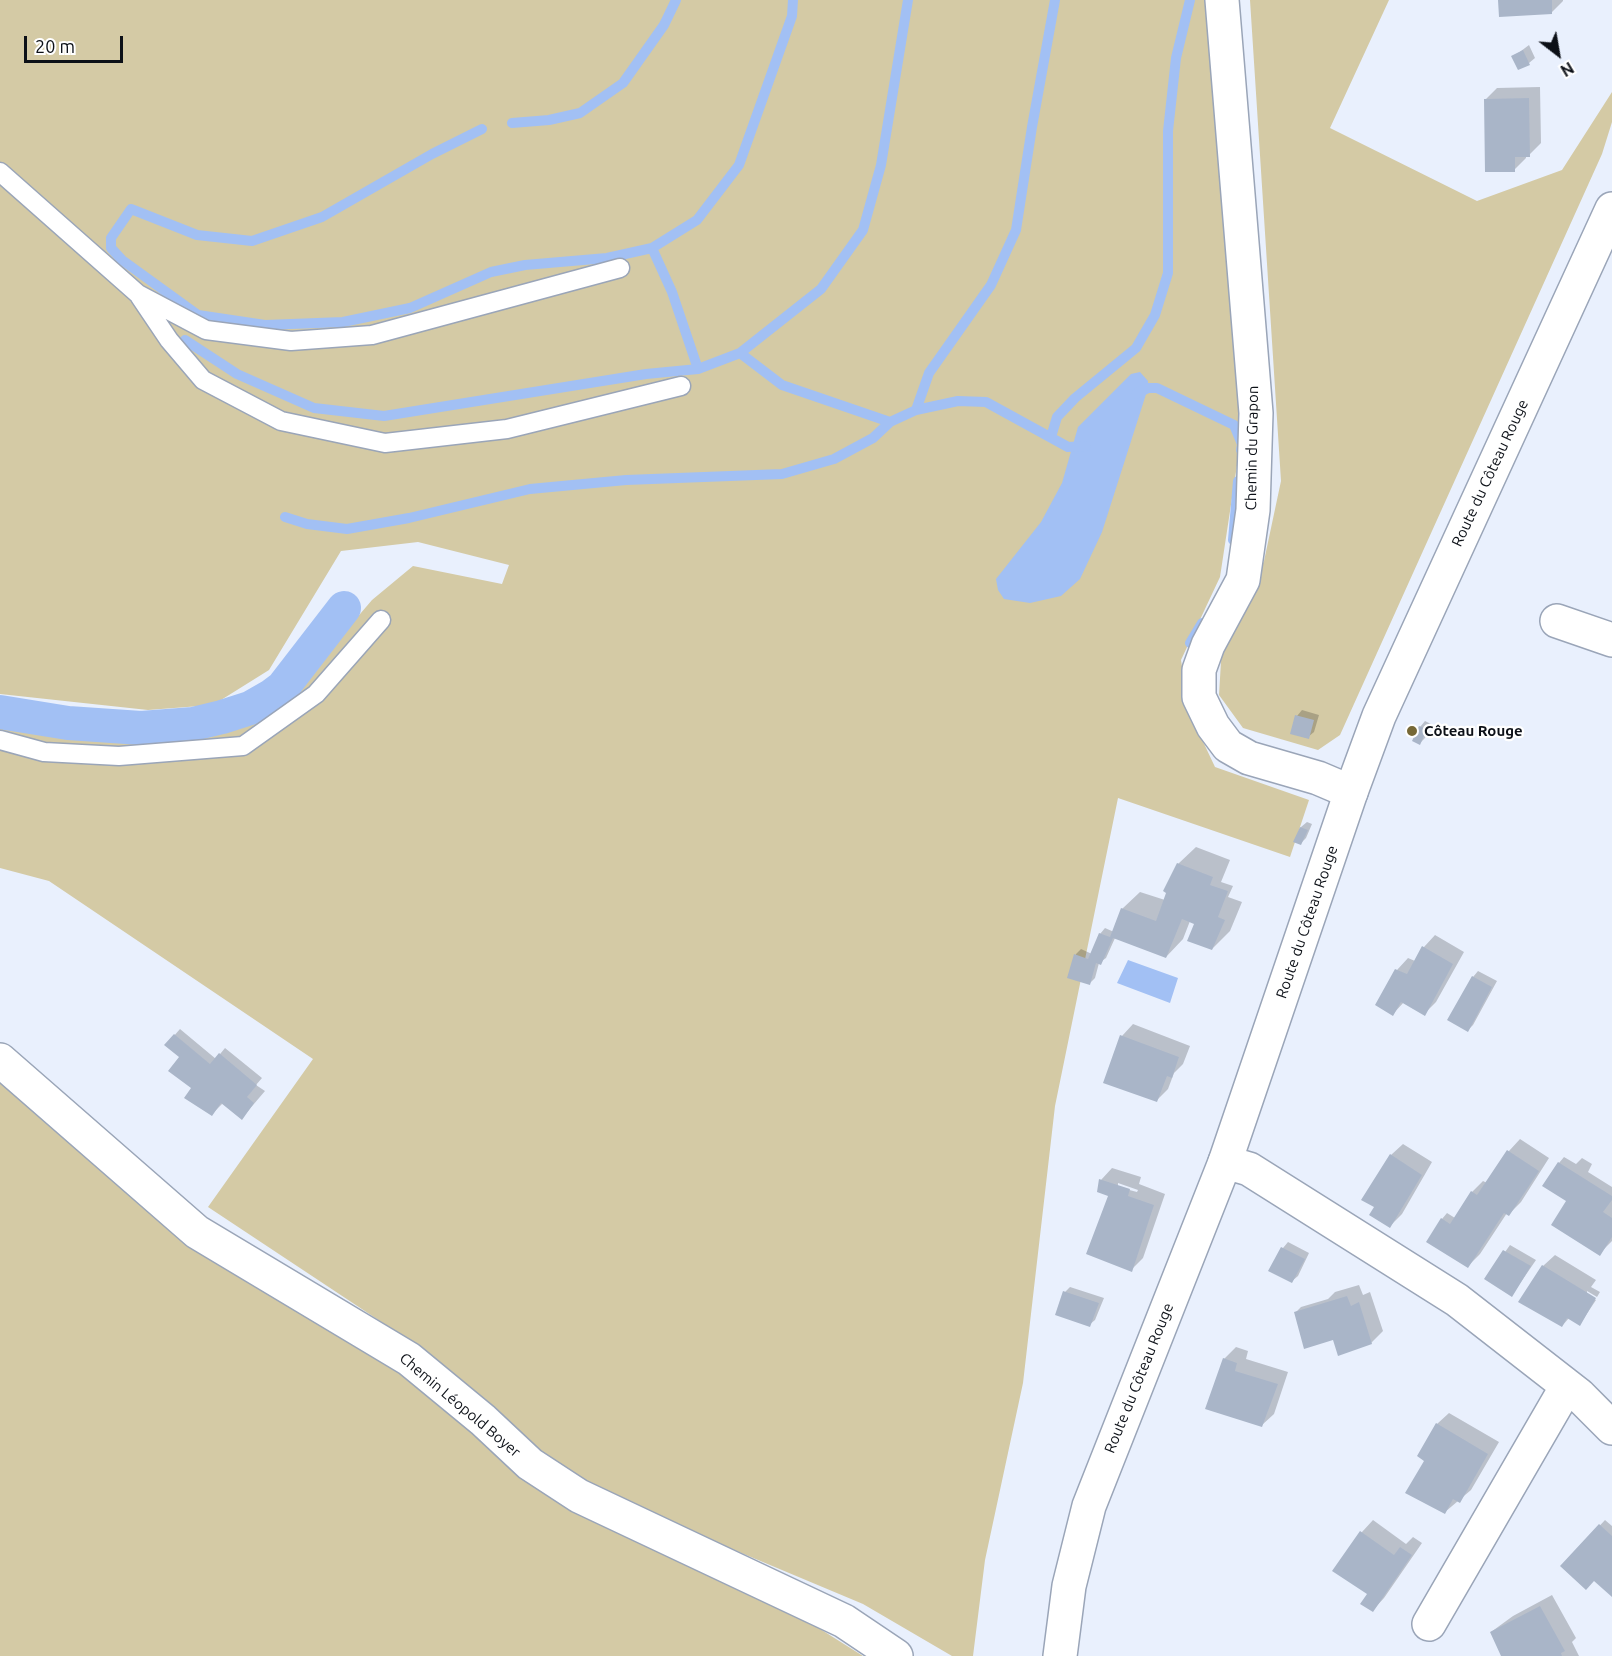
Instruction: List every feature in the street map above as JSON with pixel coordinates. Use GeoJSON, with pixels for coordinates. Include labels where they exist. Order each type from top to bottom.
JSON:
{"type":"FeatureCollection","features":[{"type":"Feature","properties":{"kind":"street","name":"Chemin du Grapon"},"geometry":{"type":"LineString","coordinates":[[1222,0],[1256,413],[1253,510],[1243,580],[1208,645],[1199,670],[1199,697],[1213,726],[1228,746],[1249,758],[1318,778],[1351,792]]}},
{"type":"Feature","properties":{"kind":"street","name":"Route du Côteau Rouge"},"geometry":{"type":"LineString","coordinates":[[1060,1656],[1069,1586],[1089,1506],[1225,1162],[1379,716],[1612,209]]}},
{"type":"Feature","properties":{"kind":"street"},"geometry":{"type":"LineString","coordinates":[[1557,621],[1612,640]]}},
{"type":"Feature","properties":{"kind":"street","name":"Chemin Léopold Boyer"},"geometry":{"type":"LineString","coordinates":[[0,1060],[197,1232],[409,1359],[483,1420],[530,1464],[579,1496],[844,1621],[896,1656]]}},
{"type":"Feature","properties":{"kind":"street"},"geometry":{"type":"LineString","coordinates":[[1225,1162],[1248,1169],[1457,1300],[1567,1386],[1612,1428]]}},
{"type":"Feature","properties":{"kind":"street"},"geometry":{"type":"LineString","coordinates":[[1429,1624],[1567,1386]]}},
{"type":"Feature","properties":{"kind":"lane"},"geometry":{"type":"LineString","coordinates":[[0,172],[138,294],[206,330],[291,341],[372,335],[620,268]]}},
{"type":"Feature","properties":{"kind":"lane"},"geometry":{"type":"LineString","coordinates":[[138,294],[169,340],[203,380],[281,422],[385,443],[507,429],[681,386]]}},
{"type":"Feature","properties":{"kind":"lane"},"geometry":{"type":"LineString","coordinates":[[0,740],[44,752],[119,756],[243,746],[316,694],[381,620]]}},
{"type":"Feature","properties":{"kind":"shaded area"},"geometry":{"type":"Polygon","coordinates":[[[0,0],[1214,0],[1246,406],[1220,577],[1181,660],[1189,712],[1215,767],[1309,800],[1290,857],[1118,798],[1055,1106],[1023,1383],[985,1560],[973,1656],[952,1656],[863,1604],[572,1482],[401,1335],[208,1207],[313,1059],[49,881],[0,868],[0,724],[135,741],[221,731],[283,704],[372,600],[413,566],[502,584],[509,565],[418,542],[341,551],[269,670],[213,705],[148,710],[0,694],[0,0]]]}},
{"type":"Feature","properties":{"kind":"shaded area"},"geometry":{"type":"Polygon","coordinates":[[[1250,0],[1389,0],[1330,128],[1477,201],[1562,170],[1612,92],[1612,122],[1602,154],[1340,735],[1318,750],[1243,728],[1219,695],[1222,645],[1264,561],[1281,481],[1250,0]]]}},
{"type":"Feature","properties":{"kind":"shaded area"},"geometry":{"type":"Polygon","coordinates":[[[0,1080],[412,1372],[863,1656],[0,1656],[0,1080]]]}},
{"type":"Feature","properties":{"kind":"water"},"geometry":{"type":"Polygon","coordinates":[[[1140,372],[1148,381],[1148,388],[1102,532],[1080,579],[1061,596],[1030,603],[1004,599],[998,590],[996,579],[1041,522],[1062,483],[1078,427],[1131,374],[1140,372]]]}},
{"type":"Feature","properties":{"kind":"water"},"geometry":{"type":"Polygon","coordinates":[[[1128,960],[1178,978],[1170,1003],[1117,983],[1128,960]]]}},
{"type":"Feature","properties":{"kind":"building"},"geometry":{"type":"Polygon","coordinates":[[[1498,0],[1552,0],[1552,14],[1499,17],[1498,0]]]}},
{"type":"Feature","properties":{"kind":"building"},"geometry":{"type":"Polygon","coordinates":[[[1523,50],[1530,65],[1518,70],[1511,56],[1523,50]]]}},
{"type":"Feature","properties":{"kind":"building"},"geometry":{"type":"Polygon","coordinates":[[[1529,98],[1530,157],[1515,157],[1515,172],[1485,172],[1484,99],[1529,98]]]}},
{"type":"Feature","properties":{"kind":"building"},"geometry":{"type":"Polygon","coordinates":[[[1295,715],[1314,720],[1309,739],[1290,734],[1295,715]]]}},
{"type":"Feature","properties":{"kind":"building"},"geometry":{"type":"Polygon","coordinates":[[[1419,726],[1427,729],[1420,745],[1412,741],[1419,726]]]}},
{"type":"Feature","properties":{"kind":"building"},"geometry":{"type":"Polygon","coordinates":[[[1300,827],[1308,830],[1301,845],[1293,842],[1300,827]]]}},
{"type":"Feature","properties":{"kind":"building"},"geometry":{"type":"Polygon","coordinates":[[[1177,863],[1213,877],[1210,885],[1228,891],[1218,917],[1225,920],[1212,950],[1187,941],[1194,924],[1182,919],[1166,958],[1113,938],[1101,965],[1096,963],[1090,985],[1067,978],[1074,954],[1088,959],[1099,933],[1110,937],[1121,908],[1156,921],[1166,893],[1163,891],[1177,863]]]}},
{"type":"Feature","properties":{"kind":"building"},"geometry":{"type":"Polygon","coordinates":[[[1422,946],[1453,964],[1425,1016],[1401,1002],[1393,1016],[1375,1005],[1395,969],[1407,974],[1422,946]]]}},
{"type":"Feature","properties":{"kind":"building"},"geometry":{"type":"Polygon","coordinates":[[[1472,976],[1492,987],[1468,1032],[1447,1020],[1472,976]]]}},
{"type":"Feature","properties":{"kind":"building"},"geometry":{"type":"Polygon","coordinates":[[[174,1034],[210,1064],[219,1053],[257,1085],[247,1097],[254,1103],[242,1120],[221,1103],[212,1116],[184,1098],[191,1088],[168,1071],[179,1057],[164,1045],[174,1034]]]}},
{"type":"Feature","properties":{"kind":"building"},"geometry":{"type":"Polygon","coordinates":[[[1120,1035],[1179,1057],[1172,1078],[1167,1076],[1157,1102],[1103,1083],[1120,1035]]]}},
{"type":"Feature","properties":{"kind":"building"},"geometry":{"type":"Polygon","coordinates":[[[1507,1150],[1539,1171],[1509,1216],[1504,1213],[1468,1268],[1426,1242],[1441,1218],[1450,1224],[1471,1191],[1477,1195],[1507,1150]]]}},
{"type":"Feature","properties":{"kind":"building"},"geometry":{"type":"Polygon","coordinates":[[[1390,1154],[1422,1175],[1390,1228],[1369,1215],[1374,1207],[1361,1200],[1390,1154]]]}},
{"type":"Feature","properties":{"kind":"building"},"geometry":{"type":"Polygon","coordinates":[[[1558,1162],[1612,1196],[1612,1200],[1603,1212],[1612,1218],[1612,1237],[1600,1256],[1551,1225],[1566,1201],[1542,1186],[1558,1162]]]}},
{"type":"Feature","properties":{"kind":"building"},"geometry":{"type":"Polygon","coordinates":[[[1099,1179],[1130,1189],[1128,1196],[1154,1205],[1132,1272],[1086,1254],[1108,1196],[1097,1192],[1099,1179]]]}},
{"type":"Feature","properties":{"kind":"building"},"geometry":{"type":"Polygon","coordinates":[[[1281,1247],[1305,1259],[1292,1283],[1268,1271],[1281,1247]]]}},
{"type":"Feature","properties":{"kind":"building"},"geometry":{"type":"Polygon","coordinates":[[[1503,1250],[1531,1266],[1512,1297],[1484,1279],[1503,1250]]]}},
{"type":"Feature","properties":{"kind":"building"},"geometry":{"type":"Polygon","coordinates":[[[1542,1265],[1596,1298],[1580,1326],[1567,1318],[1562,1327],[1518,1302],[1542,1265]]]}},
{"type":"Feature","properties":{"kind":"building"},"geometry":{"type":"Polygon","coordinates":[[[1063,1291],[1099,1303],[1090,1327],[1055,1315],[1063,1291]]]}},
{"type":"Feature","properties":{"kind":"building"},"geometry":{"type":"Polygon","coordinates":[[[1347,1296],[1351,1306],[1359,1302],[1372,1344],[1338,1356],[1333,1340],[1304,1349],[1294,1312],[1347,1296]]]}},
{"type":"Feature","properties":{"kind":"building"},"geometry":{"type":"Polygon","coordinates":[[[1223,1358],[1237,1363],[1235,1371],[1278,1384],[1262,1427],[1205,1409],[1223,1358]]]}},
{"type":"Feature","properties":{"kind":"building"},"geometry":{"type":"Polygon","coordinates":[[[1436,1423],[1488,1454],[1460,1503],[1453,1499],[1445,1514],[1405,1493],[1424,1461],[1417,1456],[1436,1423]]]}},
{"type":"Feature","properties":{"kind":"building"},"geometry":{"type":"Polygon","coordinates":[[[1599,1524],[1612,1536],[1612,1597],[1594,1581],[1586,1590],[1560,1566],[1599,1524]]]}},
{"type":"Feature","properties":{"kind":"building"},"geometry":{"type":"Polygon","coordinates":[[[1360,1531],[1394,1555],[1400,1547],[1412,1555],[1373,1612],[1360,1604],[1367,1594],[1332,1571],[1360,1531]]]}},
{"type":"Feature","properties":{"kind":"building"},"geometry":{"type":"Polygon","coordinates":[[[1540,1606],[1565,1651],[1561,1653],[1562,1656],[1501,1656],[1490,1632],[1540,1606]]]}},
{"type":"Feature","properties":{"kind":"waterway"},"geometry":{"type":"LineString","coordinates":[[512,123],[549,120],[580,113],[623,83],[664,25],[676,0]]}},
{"type":"Feature","properties":{"kind":"waterway"},"geometry":{"type":"LineString","coordinates":[[652,248],[697,220],[739,165],[792,16],[793,0]]}},
{"type":"Feature","properties":{"kind":"waterway"},"geometry":{"type":"LineString","coordinates":[[740,353],[821,289],[863,230],[881,165],[908,0]]}},
{"type":"Feature","properties":{"kind":"waterway"},"geometry":{"type":"LineString","coordinates":[[916,410],[929,373],[991,285],[1016,230],[1055,0]]}},
{"type":"Feature","properties":{"kind":"waterway"},"geometry":{"type":"LineString","coordinates":[[1051,437],[1057,417],[1075,398],[1136,348],[1155,315],[1168,273],[1168,131],[1176,58],[1190,0]]}},
{"type":"Feature","properties":{"kind":"waterway"},"geometry":{"type":"LineString","coordinates":[[482,129],[432,154],[322,217],[252,241],[197,235],[131,209],[111,238],[111,248],[122,260],[198,315],[265,325],[343,322],[410,308],[491,272],[525,265],[607,258],[652,248],[672,292],[698,369]]}},
{"type":"Feature","properties":{"kind":"waterway"},"geometry":{"type":"LineString","coordinates":[[185,340],[237,374],[314,408],[384,416],[646,374],[698,369],[740,353],[782,385],[890,422],[916,410],[958,401],[986,402],[1068,447],[1086,446]]}},
{"type":"Feature","properties":{"kind":"waterway"},"geometry":{"type":"LineString","coordinates":[[1136,394],[1148,388],[1157,388],[1234,425],[1242,444],[1241,450]]}},
{"type":"Feature","properties":{"kind":"waterway"},"geometry":{"type":"LineString","coordinates":[[285,517],[307,524],[347,529],[409,518],[530,489],[626,480],[782,474],[834,459],[873,438],[890,422]]}},
{"type":"Feature","properties":{"kind":"waterway"},"geometry":{"type":"LineString","coordinates":[[1233,540],[1238,481]]}},
{"type":"Feature","properties":{"kind":"waterway"},"geometry":{"type":"LineString","coordinates":[[0,712],[68,723],[141,728],[193,724],[222,717],[250,708],[283,687],[344,608]]}},
{"type":"Feature","properties":{"kind":"waterway"},"geometry":{"type":"LineString","coordinates":[[1190,643],[1202,623]]}},
{"type":"Feature","properties":{"kind":"place","name":"Côteau Rouge"},"geometry":{"type":"Point","coordinates":[1412,731]}}]}
